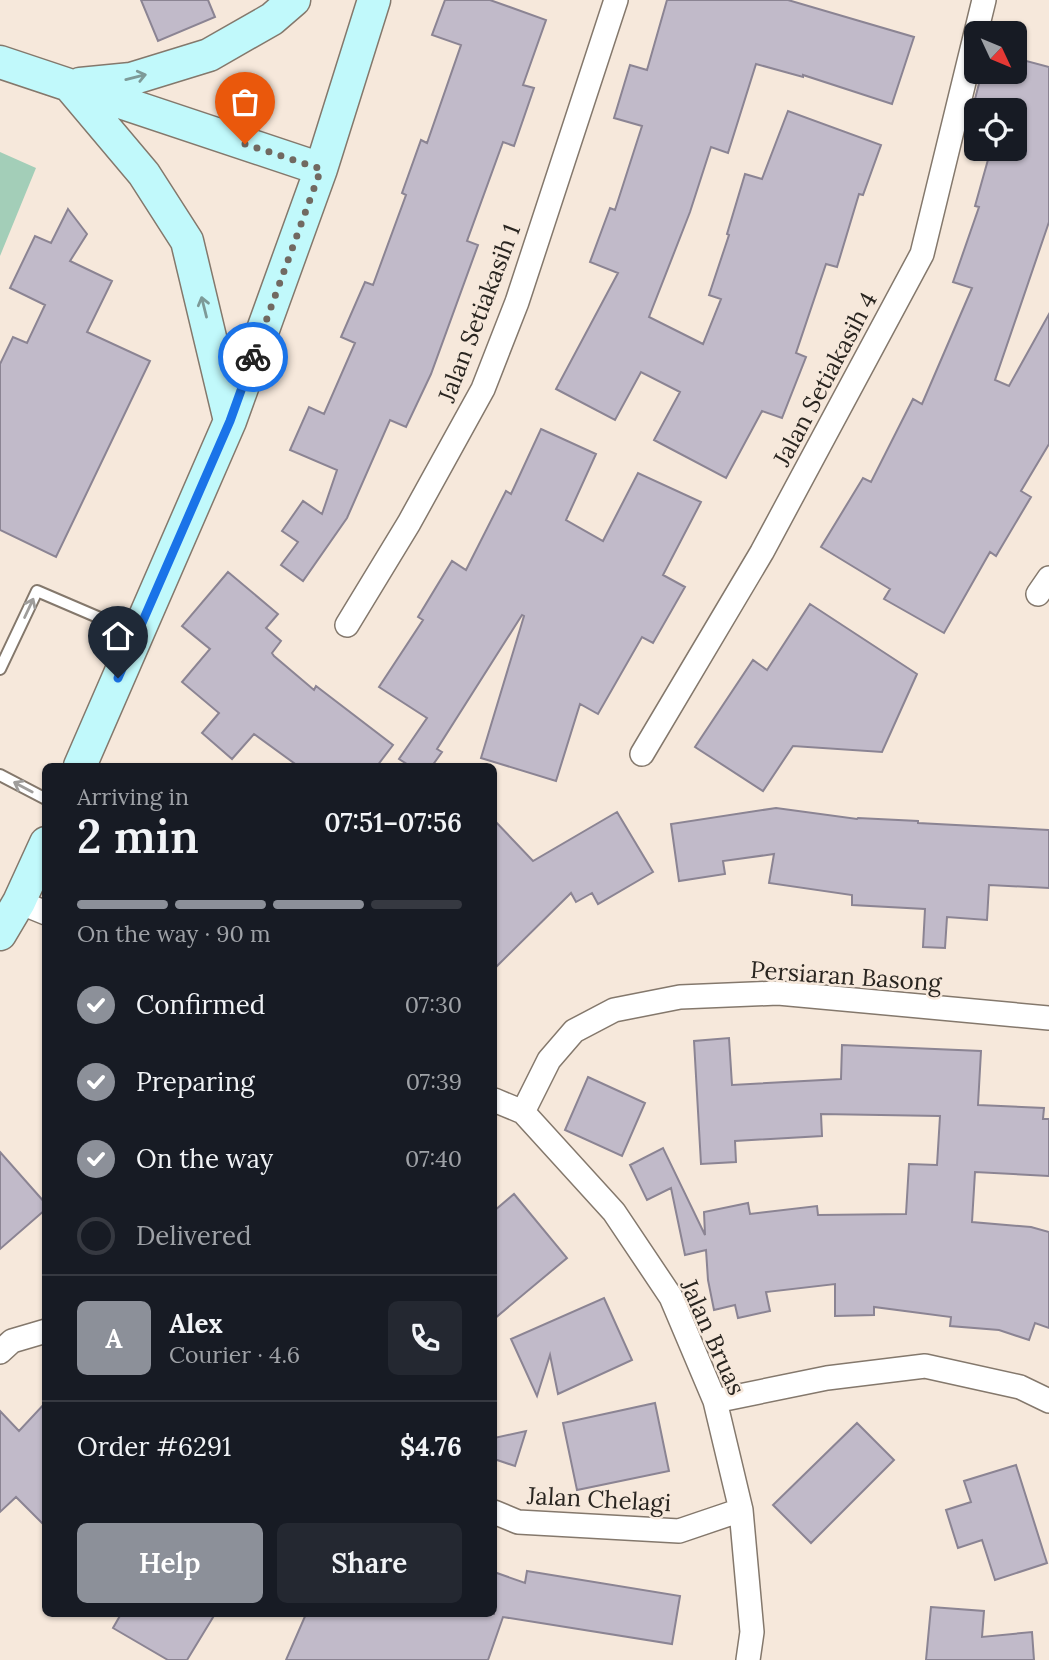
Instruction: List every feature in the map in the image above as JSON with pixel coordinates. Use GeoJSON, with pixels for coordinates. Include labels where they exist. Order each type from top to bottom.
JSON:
{"type":"FeatureCollection","features":[{"type":"Feature","properties":{"kind":"street"},"geometry":{"type":"LineString","coordinates":[[69,85],[131,79],[209,55],[272,19],[294,0]]}},
{"type":"Feature","properties":{"kind":"street"},"geometry":{"type":"LineString","coordinates":[[81,763],[230,421],[321,169],[374,0]]}},
{"type":"Feature","properties":{"kind":"street","name":"Jalan Setiakasih 1"},"geometry":{"type":"LineString","coordinates":[[347,625],[409,523],[483,390],[517,302],[616,0]]}},
{"type":"Feature","properties":{"kind":"street","name":"Jalan Setiakasih 4"},"geometry":{"type":"LineString","coordinates":[[642,754],[762,552],[922,254],[985,0]]}},
{"type":"Feature","properties":{"kind":"street"},"geometry":{"type":"LineString","coordinates":[[0,62],[321,169]]}},
{"type":"Feature","properties":{"kind":"street"},"geometry":{"type":"LineString","coordinates":[[69,85],[144,174],[187,241],[230,421]]}},
{"type":"Feature","properties":{"kind":"street"},"geometry":{"type":"LineString","coordinates":[[0,934],[32,908],[42,862]]}},
{"type":"Feature","properties":{"kind":"street","name":"Persiaran Basong"},"geometry":{"type":"LineString","coordinates":[[523,1112],[549,1060],[574,1031],[614,1010],[680,997],[778,993],[1049,1018]]}},
{"type":"Feature","properties":{"kind":"street","name":"Jalan Bruas"},"geometry":{"type":"LineString","coordinates":[[497,1101],[523,1112],[614,1212],[671,1297],[715,1401],[741,1510],[752,1632],[748,1660]]}},
{"type":"Feature","properties":{"kind":"street"},"geometry":{"type":"LineString","coordinates":[[0,1352],[12,1341],[42,1332]]}},
{"type":"Feature","properties":{"kind":"street"},"geometry":{"type":"LineString","coordinates":[[715,1401],[827,1378],[925,1366],[1020,1387],[1049,1401]]}},
{"type":"Feature","properties":{"kind":"street","name":"Jalan Chelagi"},"geometry":{"type":"LineString","coordinates":[[497,1513],[518,1522],[679,1531],[741,1510]]}},
{"type":"Feature","properties":{"kind":"lane"},"geometry":{"type":"LineString","coordinates":[[0,669],[37,591],[137,635]]}},
{"type":"Feature","properties":{"kind":"lane"},"geometry":{"type":"LineString","coordinates":[[0,775],[42,797]]}},
{"type":"Feature","properties":{"kind":"green space"},"geometry":{"type":"Polygon","coordinates":[[[0,152],[36,168],[0,256],[0,152]]]}},
{"type":"Feature","properties":{"kind":"building"},"geometry":{"type":"Polygon","coordinates":[[[141,0],[208,0],[215,17],[158,41],[141,0]]]}},
{"type":"Feature","properties":{"kind":"building"},"geometry":{"type":"Polygon","coordinates":[[[445,0],[490,0],[546,20],[523,85],[534,88],[514,146],[503,142],[467,241],[478,245],[431,374],[406,427],[390,420],[347,518],[303,581],[281,565],[298,542],[282,531],[303,501],[322,514],[337,470],[290,450],[309,407],[324,414],[355,343],[341,337],[365,282],[373,285],[406,195],[402,193],[421,140],[427,143],[461,45],[432,35],[445,0]]]}},
{"type":"Feature","properties":{"kind":"building"},"geometry":{"type":"Polygon","coordinates":[[[667,0],[788,0],[914,37],[892,104],[803,75],[756,64],[728,153],[711,147],[690,212],[649,317],[703,344],[721,299],[709,295],[745,174],[762,179],[788,111],[881,145],[863,195],[859,194],[837,267],[826,264],[796,353],[806,357],[782,418],[762,411],[726,478],[654,440],[680,392],[641,372],[615,420],[556,389],[618,273],[590,262],[610,208],[615,210],[642,126],[614,118],[630,65],[647,70],[667,0]]]}},
{"type":"Feature","properties":{"kind":"building"},"geometry":{"type":"Polygon","coordinates":[[[1027,61],[1049,67],[1049,222],[995,380],[1009,386],[1049,314],[1049,444],[1021,491],[1031,497],[996,556],[990,552],[944,633],[884,599],[890,589],[821,547],[863,478],[871,482],[913,399],[922,404],[972,288],[953,282],[979,207],[975,206],[988,161],[1027,161],[1027,98],[975,98],[979,84],[1027,84],[1027,61]]]}},
{"type":"Feature","properties":{"kind":"building"},"geometry":{"type":"Polygon","coordinates":[[[68,209],[87,234],[70,261],[112,281],[87,332],[150,361],[56,557],[0,530],[0,364],[13,337],[27,343],[45,305],[10,288],[35,236],[51,243],[68,209]]]}},
{"type":"Feature","properties":{"kind":"building"},"geometry":{"type":"Polygon","coordinates":[[[541,429],[596,454],[566,520],[603,541],[638,473],[701,502],[663,575],[685,587],[653,643],[642,637],[598,714],[580,704],[556,781],[481,758],[524,616],[522,615],[437,749],[442,752],[434,763],[405,763],[399,759],[427,718],[379,687],[423,620],[418,617],[452,561],[466,570],[506,491],[511,494],[541,429]]]}},
{"type":"Feature","properties":{"kind":"building"},"geometry":{"type":"Polygon","coordinates":[[[228,572],[278,614],[266,628],[281,641],[272,653],[274,656],[314,690],[316,686],[393,745],[379,763],[294,763],[254,734],[232,759],[202,733],[219,713],[182,682],[210,649],[182,626],[228,572]]]}},
{"type":"Feature","properties":{"kind":"building"},"geometry":{"type":"Polygon","coordinates":[[[810,604],[917,674],[882,752],[793,746],[763,791],[695,747],[753,660],[767,670],[810,604]]]}},
{"type":"Feature","properties":{"kind":"building"},"geometry":{"type":"Polygon","coordinates":[[[776,808],[857,819],[1049,830],[1049,888],[989,885],[987,920],[947,917],[945,948],[923,947],[925,909],[852,905],[852,895],[769,883],[774,854],[723,861],[725,874],[679,881],[671,824],[776,808]]]}},
{"type":"Feature","properties":{"kind":"building"},"geometry":{"type":"Polygon","coordinates":[[[617,812],[653,872],[598,904],[592,893],[576,902],[571,893],[497,966],[497,823],[533,861],[617,812]]]}},
{"type":"Feature","properties":{"kind":"building"},"geometry":{"type":"Polygon","coordinates":[[[729,1038],[732,1085],[841,1079],[842,1045],[981,1051],[978,1105],[1044,1108],[1043,1119],[1049,1119],[1049,1176],[975,1172],[972,1222],[1031,1227],[1049,1232],[1049,1328],[1035,1323],[1029,1340],[999,1330],[950,1326],[951,1317],[874,1307],[874,1315],[835,1316],[835,1284],[766,1292],[770,1311],[738,1318],[735,1305],[714,1310],[706,1250],[685,1255],[671,1188],[647,1200],[630,1165],[663,1148],[705,1235],[704,1212],[748,1203],[750,1214],[817,1206],[818,1215],[906,1214],[909,1164],[937,1165],[940,1116],[821,1114],[822,1136],[735,1141],[736,1162],[701,1164],[694,1041],[729,1038]]]}},
{"type":"Feature","properties":{"kind":"building"},"geometry":{"type":"Polygon","coordinates":[[[588,1077],[645,1103],[622,1156],[565,1130],[588,1077]]]}},
{"type":"Feature","properties":{"kind":"building"},"geometry":{"type":"Polygon","coordinates":[[[0,1152],[42,1199],[42,1212],[0,1249],[0,1152]]]}},
{"type":"Feature","properties":{"kind":"building"},"geometry":{"type":"Polygon","coordinates":[[[514,1194],[567,1258],[497,1316],[497,1208],[514,1194]]]}},
{"type":"Feature","properties":{"kind":"building"},"geometry":{"type":"Polygon","coordinates":[[[604,1298],[632,1360],[558,1394],[550,1355],[537,1396],[511,1339],[604,1298]]]}},
{"type":"Feature","properties":{"kind":"building"},"geometry":{"type":"Polygon","coordinates":[[[655,1403],[669,1471],[577,1490],[563,1423],[655,1403]]]}},
{"type":"Feature","properties":{"kind":"building"},"geometry":{"type":"Polygon","coordinates":[[[42,1406],[42,1523],[16,1497],[0,1512],[0,1411],[19,1431],[42,1406]]]}},
{"type":"Feature","properties":{"kind":"building"},"geometry":{"type":"Polygon","coordinates":[[[857,1423],[894,1460],[811,1543],[773,1505],[857,1423]]]}},
{"type":"Feature","properties":{"kind":"building"},"geometry":{"type":"Polygon","coordinates":[[[526,1431],[515,1466],[497,1460],[497,1437],[526,1431]]]}},
{"type":"Feature","properties":{"kind":"building"},"geometry":{"type":"Polygon","coordinates":[[[1016,1465],[1047,1563],[995,1580],[982,1540],[958,1548],[946,1510],[971,1502],[964,1481],[1016,1465]]]}},
{"type":"Feature","properties":{"kind":"building"},"geometry":{"type":"Polygon","coordinates":[[[527,1571],[680,1596],[672,1644],[503,1617],[488,1660],[286,1660],[305,1617],[497,1617],[497,1573],[525,1583],[527,1571]]]}},
{"type":"Feature","properties":{"kind":"building"},"geometry":{"type":"Polygon","coordinates":[[[931,1607],[984,1611],[982,1637],[1032,1632],[1034,1660],[926,1660],[931,1607]]]}},
{"type":"Feature","properties":{"kind":"building"},"geometry":{"type":"Polygon","coordinates":[[[119,1617],[213,1617],[187,1660],[168,1660],[113,1628],[119,1617]]]}},
{"type":"Feature","properties":{"kind":"way so far"},"geometry":{"type":"LineString","coordinates":[[245,144],[321,169],[253,357]]}},
{"type":"Feature","properties":{"kind":"route"},"geometry":{"type":"LineString","coordinates":[[118,678],[230,421],[253,357]]}}]}
